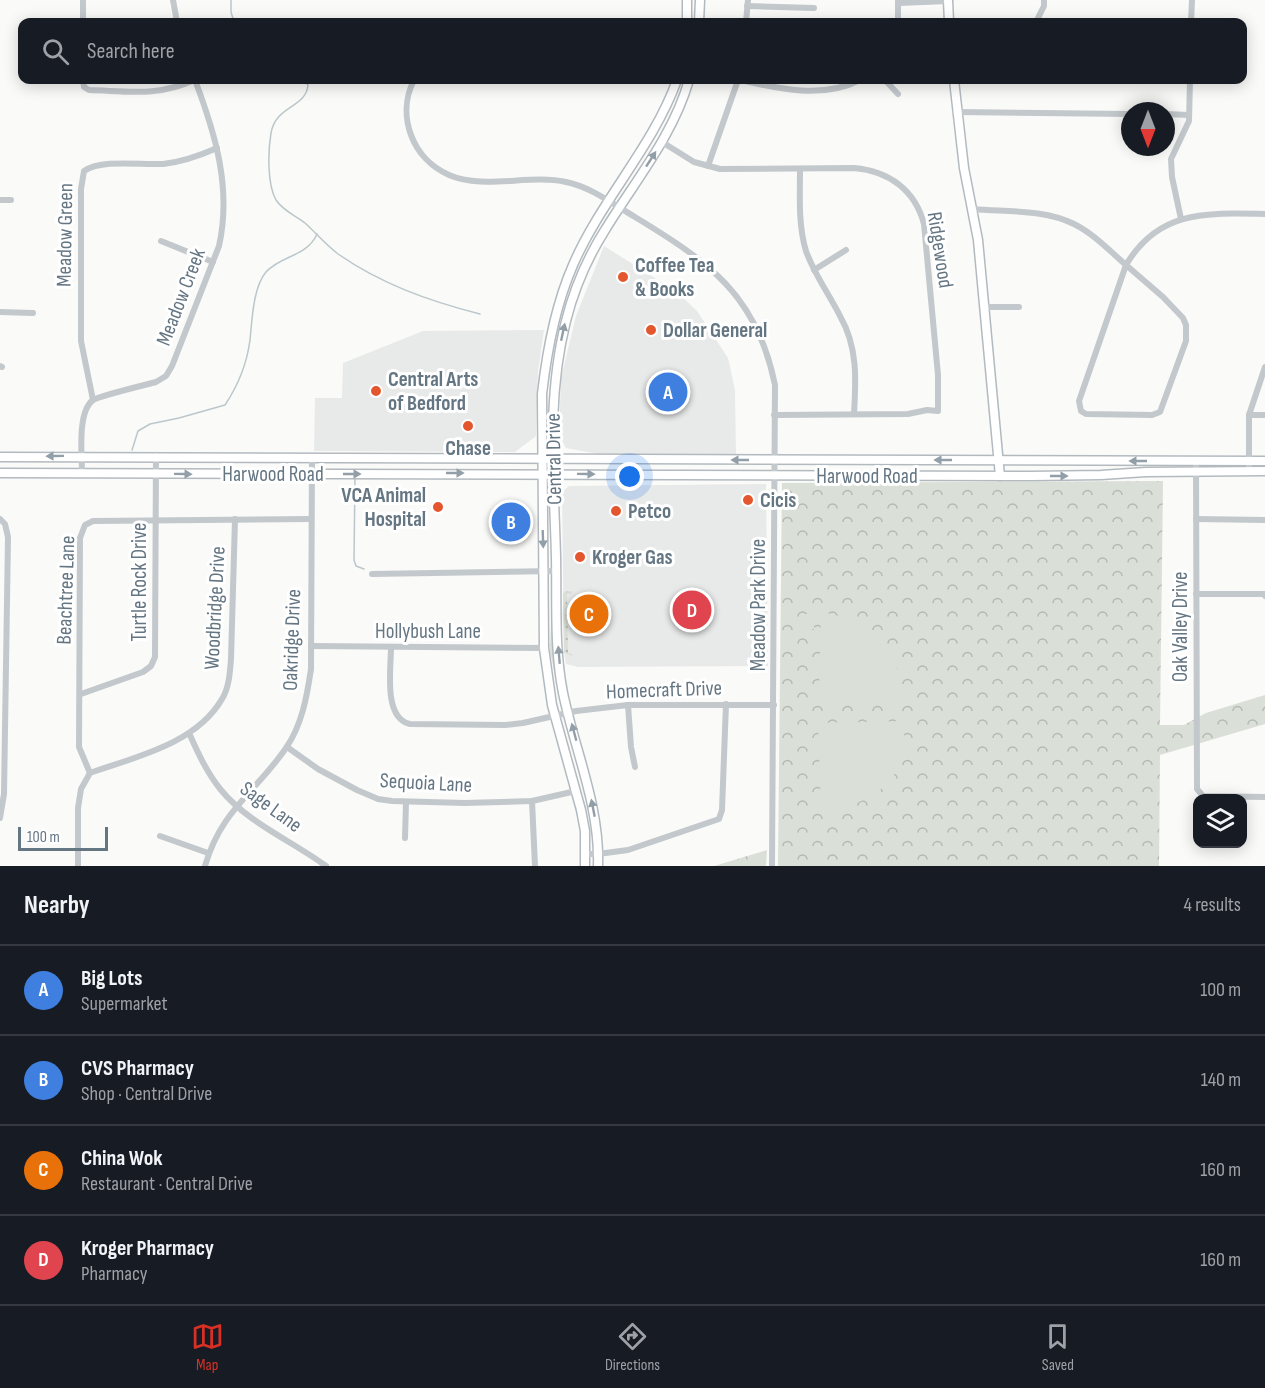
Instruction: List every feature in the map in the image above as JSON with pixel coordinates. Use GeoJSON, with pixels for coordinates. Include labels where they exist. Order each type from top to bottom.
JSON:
{"type":"FeatureCollection","features":[{"type":"Feature","properties":{"kind":"main road"},"geometry":{"type":"LineString","coordinates":[[687,0],[687,18]]}},
{"type":"Feature","properties":{"kind":"main road"},"geometry":{"type":"LineString","coordinates":[[699,18],[700,0]]}},
{"type":"Feature","properties":{"kind":"main road"},"geometry":{"type":"LineString","coordinates":[[948,0],[949,18]]}},
{"type":"Feature","properties":{"kind":"main road","name":"Central Drive"},"geometry":{"type":"LineString","coordinates":[[585,866],[585,831],[555,716],[547,679],[544,648],[542,394],[554,321],[572,268],[588,236],[656,128],[674,84]]}},
{"type":"Feature","properties":{"kind":"main road","name":"Central Drive"},"geometry":{"type":"LineString","coordinates":[[598,866],[592,803],[564,693],[558,651],[553,474],[553,411],[557,365],[566,321],[590,256],[662,142],[675,117],[687,84]]}},
{"type":"Feature","properties":{"kind":"main road"},"geometry":{"type":"LineString","coordinates":[[954,84],[964,168],[973,209],[1000,476]]}},
{"type":"Feature","properties":{"kind":"main road"},"geometry":{"type":"LineString","coordinates":[[572,268],[583,272]]}},
{"type":"Feature","properties":{"kind":"main road"},"geometry":{"type":"LineString","coordinates":[[546,363],[557,365]]}},
{"type":"Feature","properties":{"kind":"main road","name":"Harwood Road"},"geometry":{"type":"LineString","coordinates":[[0,457],[1265,461]]}},
{"type":"Feature","properties":{"kind":"main road"},"geometry":{"type":"LineString","coordinates":[[252,474],[253,457]]}},
{"type":"Feature","properties":{"kind":"main road"},"geometry":{"type":"LineString","coordinates":[[422,458],[423,473]]}},
{"type":"Feature","properties":{"kind":"main road"},"geometry":{"type":"LineString","coordinates":[[668,460],[669,475]]}},
{"type":"Feature","properties":{"kind":"main road","name":"Harwood Road"},"geometry":{"type":"LineString","coordinates":[[0,472],[1000,476],[1265,471]]}},
{"type":"Feature","properties":{"kind":"street"},"geometry":{"type":"LineString","coordinates":[[83,0],[83,18]]}},
{"type":"Feature","properties":{"kind":"street"},"geometry":{"type":"LineString","coordinates":[[173,0],[176,18]]}},
{"type":"Feature","properties":{"kind":"street"},"geometry":{"type":"LineString","coordinates":[[898,18],[898,2],[948,0]]}},
{"type":"Feature","properties":{"kind":"street"},"geometry":{"type":"LineString","coordinates":[[1038,18],[1044,6],[1044,0]]}},
{"type":"Feature","properties":{"kind":"street"},"geometry":{"type":"LineString","coordinates":[[1191,18],[1192,0]]}},
{"type":"Feature","properties":{"kind":"street"},"geometry":{"type":"LineString","coordinates":[[747,18],[748,3],[814,8]]}},
{"type":"Feature","properties":{"kind":"street"},"geometry":{"type":"LineString","coordinates":[[84,84],[89,90],[155,92],[185,84]]}},
{"type":"Feature","properties":{"kind":"street","name":"Meadow Creek"},"geometry":{"type":"LineString","coordinates":[[93,400],[156,382],[165,375],[172,366],[213,262],[222,231],[222,182],[217,148],[195,84]]}},
{"type":"Feature","properties":{"kind":"street","name":"Meadow Park Drive"},"geometry":{"type":"LineString","coordinates":[[412,84],[406,108],[410,135],[422,155],[441,171],[450,176],[472,181],[564,182],[584,188],[610,201],[692,253],[713,270],[733,292],[754,323],[767,350],[775,385],[776,460],[772,866]]}},
{"type":"Feature","properties":{"kind":"street"},"geometry":{"type":"LineString","coordinates":[[708,166],[739,84]]}},
{"type":"Feature","properties":{"kind":"street"},"geometry":{"type":"LineString","coordinates":[[759,84],[783,89],[823,90],[837,89],[850,84]]}},
{"type":"Feature","properties":{"kind":"street"},"geometry":{"type":"LineString","coordinates":[[889,84],[898,94]]}},
{"type":"Feature","properties":{"kind":"street"},"geometry":{"type":"LineString","coordinates":[[1181,219],[1172,177],[1171,159],[1189,115],[1190,84]]}},
{"type":"Feature","properties":{"kind":"street"},"geometry":{"type":"LineString","coordinates":[[957,112],[1121,114]]}},
{"type":"Feature","properties":{"kind":"street"},"geometry":{"type":"LineString","coordinates":[[1175,114],[1189,115]]}},
{"type":"Feature","properties":{"kind":"street","name":"Ridgewood"},"geometry":{"type":"LineString","coordinates":[[662,142],[694,162],[730,170],[870,169],[887,176],[905,189],[916,204],[924,224],[938,375],[938,411],[927,410],[908,414],[774,415]]}},
{"type":"Feature","properties":{"kind":"street","name":"Meadow Green"},"geometry":{"type":"LineString","coordinates":[[93,400],[81,341],[81,189],[84,171],[95,165],[164,164],[187,160],[217,148]]}},
{"type":"Feature","properties":{"kind":"street"},"geometry":{"type":"LineString","coordinates":[[800,169],[804,240],[814,270],[842,318],[852,347],[856,378],[854,414]]}},
{"type":"Feature","properties":{"kind":"street"},"geometry":{"type":"LineString","coordinates":[[0,200],[11,200]]}},
{"type":"Feature","properties":{"kind":"street"},"geometry":{"type":"LineString","coordinates":[[973,209],[1033,213],[1072,223],[1097,239],[1126,265],[1163,297],[1183,318],[1186,325],[1186,341],[1160,412],[1152,415],[1086,414],[1081,411],[1079,401],[1126,265],[1134,251],[1148,237],[1181,219],[1220,213],[1265,214]]}},
{"type":"Feature","properties":{"kind":"street"},"geometry":{"type":"LineString","coordinates":[[161,241],[213,262]]}},
{"type":"Feature","properties":{"kind":"street"},"geometry":{"type":"LineString","coordinates":[[814,270],[846,250]]}},
{"type":"Feature","properties":{"kind":"street"},"geometry":{"type":"LineString","coordinates":[[984,307],[1019,307]]}},
{"type":"Feature","properties":{"kind":"street"},"geometry":{"type":"LineString","coordinates":[[0,312],[33,313]]}},
{"type":"Feature","properties":{"kind":"street"},"geometry":{"type":"LineString","coordinates":[[1249,471],[1249,415],[1265,367]]}},
{"type":"Feature","properties":{"kind":"street"},"geometry":{"type":"LineString","coordinates":[[82,473],[82,432],[85,411],[93,400]]}},
{"type":"Feature","properties":{"kind":"street"},"geometry":{"type":"LineString","coordinates":[[1249,415],[1265,415]]}},
{"type":"Feature","properties":{"kind":"street","name":"Turtle Rock Drive"},"geometry":{"type":"LineString","coordinates":[[81,694],[137,675],[154,662],[156,649],[156,456]]}},
{"type":"Feature","properties":{"kind":"street","name":"Oakridge Drive"},"geometry":{"type":"LineString","coordinates":[[205,866],[208,853],[222,825],[236,805],[287,747],[301,717],[307,696],[311,646],[312,457]]}},
{"type":"Feature","properties":{"kind":"street","name":"Oak Valley Drive"},"geometry":{"type":"LineString","coordinates":[[1196,461],[1198,792],[1203,796],[1265,797]]}},
{"type":"Feature","properties":{"kind":"street"},"geometry":{"type":"LineString","coordinates":[[0,519],[5,525],[8,537],[4,794],[0,818]]}},
{"type":"Feature","properties":{"kind":"street","name":"Woodbridge Drive"},"geometry":{"type":"LineString","coordinates":[[90,773],[147,753],[189,733],[200,725],[222,700],[230,674],[235,519]]}},
{"type":"Feature","properties":{"kind":"street","name":"Beachtree Lane"},"geometry":{"type":"LineString","coordinates":[[90,773],[79,747],[81,531],[85,525],[93,521],[311,519]]}},
{"type":"Feature","properties":{"kind":"street"},"geometry":{"type":"LineString","coordinates":[[1196,519],[1265,520]]}},
{"type":"Feature","properties":{"kind":"street"},"geometry":{"type":"LineString","coordinates":[[372,574],[556,571]]}},
{"type":"Feature","properties":{"kind":"street"},"geometry":{"type":"LineString","coordinates":[[1196,594],[1264,594],[1265,596]]}},
{"type":"Feature","properties":{"kind":"street","name":"Hollybush Lane"},"geometry":{"type":"LineString","coordinates":[[311,646],[544,648]]}},
{"type":"Feature","properties":{"kind":"street","name":"Homecraft Drive"},"geometry":{"type":"LineString","coordinates":[[391,648],[391,700],[396,715],[405,723],[505,725],[628,705],[774,705]]}},
{"type":"Feature","properties":{"kind":"street"},"geometry":{"type":"LineString","coordinates":[[585,854],[628,850],[719,819],[722,810],[726,704]]}},
{"type":"Feature","properties":{"kind":"street"},"geometry":{"type":"LineString","coordinates":[[628,705],[635,767]]}},
{"type":"Feature","properties":{"kind":"street","name":"Sage Lane"},"geometry":{"type":"LineString","coordinates":[[189,733],[211,776],[236,805],[262,825],[326,866]]}},
{"type":"Feature","properties":{"kind":"street","name":"Sequoia Lane"},"geometry":{"type":"LineString","coordinates":[[287,747],[318,769],[369,796],[406,802],[532,801],[576,791]]}},
{"type":"Feature","properties":{"kind":"street"},"geometry":{"type":"LineString","coordinates":[[78,866],[78,808],[81,789],[90,773]]}},
{"type":"Feature","properties":{"kind":"street"},"geometry":{"type":"LineString","coordinates":[[532,801],[535,866]]}},
{"type":"Feature","properties":{"kind":"street"},"geometry":{"type":"LineString","coordinates":[[405,838],[406,802]]}},
{"type":"Feature","properties":{"kind":"street"},"geometry":{"type":"LineString","coordinates":[[160,836],[208,853]]}},
{"type":"Feature","properties":{"kind":"shaded area"},"geometry":{"type":"Polygon","coordinates":[[[604,246],[677,292],[697,311],[728,358],[735,390],[736,454],[598,454],[566,448],[559,435],[561,378],[576,316],[604,246]]]}},
{"type":"Feature","properties":{"kind":"shaded area"},"geometry":{"type":"Polygon","coordinates":[[[544,330],[538,372],[536,436],[515,452],[314,451],[315,398],[342,398],[343,363],[423,331],[544,330]]]}},
{"type":"Feature","properties":{"kind":"shaded area"},"geometry":{"type":"Polygon","coordinates":[[[766,484],[768,666],[578,667],[566,664],[562,492],[569,486],[766,484]]]}},
{"type":"Feature","properties":{"kind":"green space"},"geometry":{"type":"Polygon","coordinates":[[[1163,481],[1160,725],[1184,725],[1206,713],[1265,695],[1265,724],[1160,755],[1159,866],[778,866],[782,483],[1163,481]]]}},
{"type":"Feature","properties":{"kind":"green space"},"geometry":{"type":"Polygon","coordinates":[[[572,591],[572,594],[567,594],[568,653],[572,656],[564,652],[563,594],[572,591]]]}},
{"type":"Feature","properties":{"kind":"green space"},"geometry":{"type":"Polygon","coordinates":[[[552,595],[562,703],[561,705],[550,651],[552,595]]]}},
{"type":"Feature","properties":{"kind":"green space"},"geometry":{"type":"Polygon","coordinates":[[[821,612],[854,622],[879,640],[889,652],[896,666],[904,699],[819,698],[821,612]]]}},
{"type":"Feature","properties":{"kind":"green space"},"geometry":{"type":"Polygon","coordinates":[[[801,614],[814,614],[814,629],[801,629],[801,614]]]}},
{"type":"Feature","properties":{"kind":"green space"},"geometry":{"type":"Polygon","coordinates":[[[904,721],[903,753],[892,778],[883,787],[861,801],[848,806],[821,809],[818,723],[904,721]]]}},
{"type":"Feature","properties":{"kind":"green space"},"geometry":{"type":"Polygon","coordinates":[[[767,850],[766,866],[714,866],[767,850]]]}},
{"type":"Feature","properties":{"kind":"waterway"},"geometry":{"type":"LineString","coordinates":[[231,0],[233,18]]}},
{"type":"Feature","properties":{"kind":"waterway"},"geometry":{"type":"LineString","coordinates":[[307,84],[306,93],[279,117],[271,133],[270,177],[273,193],[279,204],[305,223],[329,247],[354,265],[388,283],[480,314]]}},
{"type":"Feature","properties":{"kind":"waterway"},"geometry":{"type":"LineString","coordinates":[[132,450],[138,431],[150,424],[225,405],[234,390],[247,357],[254,304],[262,278],[272,266],[307,247],[317,234]]}},
{"type":"Feature","properties":{"kind":"waterway"},"geometry":{"type":"LineString","coordinates":[[355,476],[354,560],[356,566],[364,569]]}},
{"type":"Feature","properties":{"kind":"place","name":"Coffee Tea & Books"},"geometry":{"type":"Point","coordinates":[623,277]}},
{"type":"Feature","properties":{"kind":"place","name":"Dollar General"},"geometry":{"type":"Point","coordinates":[651,330]}},
{"type":"Feature","properties":{"kind":"place","name":"Central Arts of Bedford"},"geometry":{"type":"Point","coordinates":[376,391]}},
{"type":"Feature","properties":{"kind":"place","name":"Big Lots"},"geometry":{"type":"Point","coordinates":[668,392]}},
{"type":"Feature","properties":{"kind":"place","name":"Chase"},"geometry":{"type":"Point","coordinates":[468,426]}},
{"type":"Feature","properties":{"kind":"place","name":"Cicis"},"geometry":{"type":"Point","coordinates":[748,500]}},
{"type":"Feature","properties":{"kind":"place","name":"VCA Animal Hospital"},"geometry":{"type":"Point","coordinates":[438,507]}},
{"type":"Feature","properties":{"kind":"place","name":"Petco"},"geometry":{"type":"Point","coordinates":[616,511]}},
{"type":"Feature","properties":{"kind":"place","name":"CVS Pharmacy"},"geometry":{"type":"Point","coordinates":[511,522]}},
{"type":"Feature","properties":{"kind":"place","name":"Kroger Gas"},"geometry":{"type":"Point","coordinates":[580,557]}},
{"type":"Feature","properties":{"kind":"place","name":"Kroger Pharmacy"},"geometry":{"type":"Point","coordinates":[692,610]}},
{"type":"Feature","properties":{"kind":"place","name":"China Wok"},"geometry":{"type":"Point","coordinates":[589,614]}}]}
